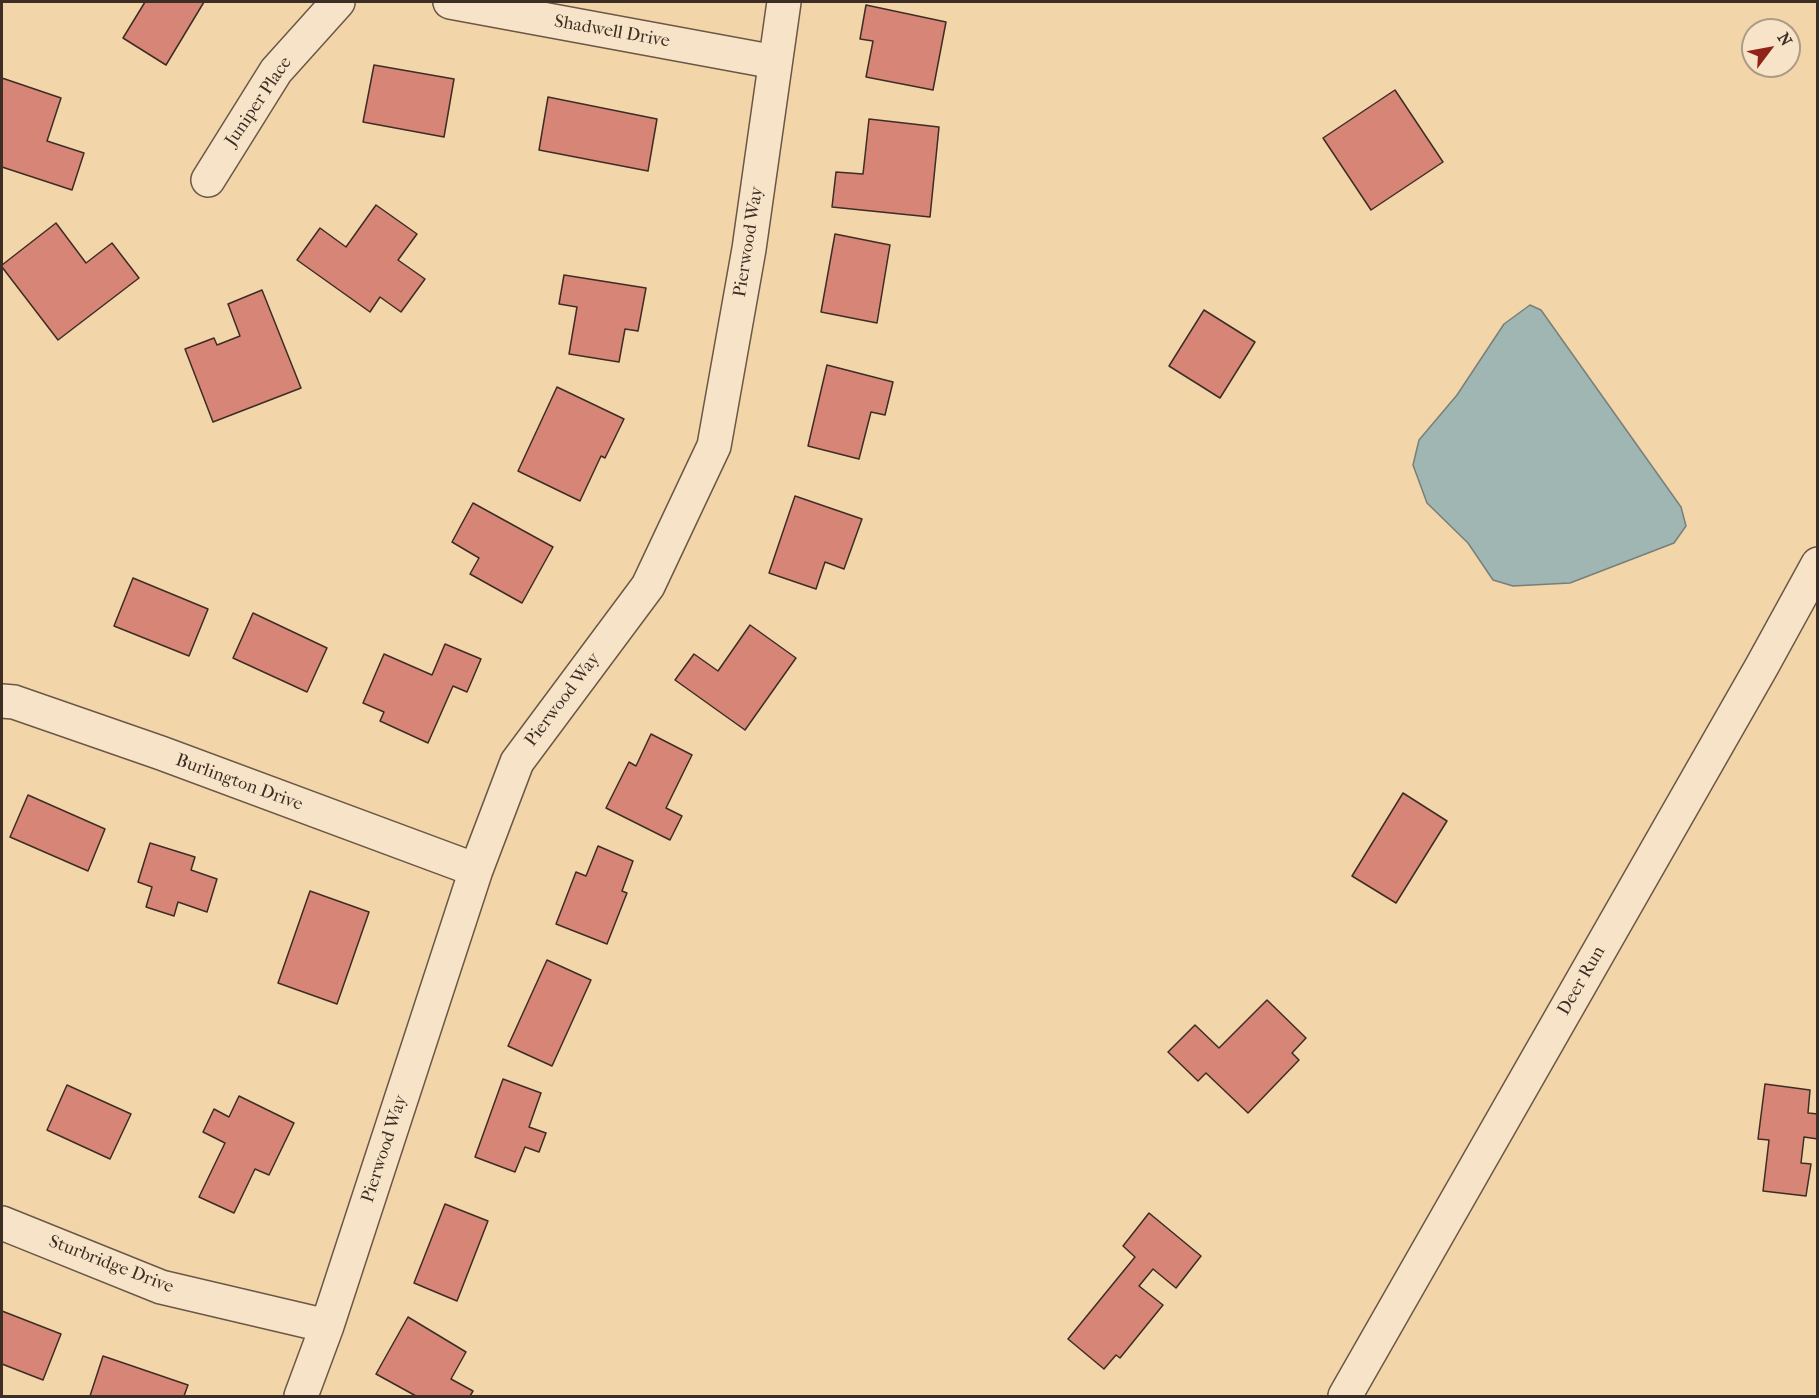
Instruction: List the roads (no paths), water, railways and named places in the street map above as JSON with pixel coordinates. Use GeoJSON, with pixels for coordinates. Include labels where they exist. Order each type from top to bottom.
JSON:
{"type":"FeatureCollection","features":[{"type":"Feature","properties":{"kind":"street","name":"Juniper Place"},"geometry":{"type":"LineString","coordinates":[[208,180],[276,71],[338,2]]}},
{"type":"Feature","properties":{"kind":"street","name":"Shadwell Drive"},"geometry":{"type":"LineString","coordinates":[[450,2],[775,62]]}},
{"type":"Feature","properties":{"kind":"street","name":"Pierwood Way"},"geometry":{"type":"LineString","coordinates":[[301,1396],[327,1326],[476,870],[517,762],[648,586],[714,446],[749,249],[784,2]]}},
{"type":"Feature","properties":{"kind":"street","name":"Deer Run"},"geometry":{"type":"LineString","coordinates":[[1345,1396],[1777,640],[1818,564]]}},
{"type":"Feature","properties":{"kind":"street","name":"Burlington Drive"},"geometry":{"type":"LineString","coordinates":[[2,701],[14,702],[150,749],[476,870]]}},
{"type":"Feature","properties":{"kind":"street","name":"Sturbridge Drive"},"geometry":{"type":"LineString","coordinates":[[2,1223],[161,1287],[327,1326]]}},
{"type":"Feature","properties":{"kind":"water"},"geometry":{"type":"Polygon","coordinates":[[[1530,305],[1541,310],[1681,507],[1686,526],[1674,543],[1570,583],[1513,586],[1493,580],[1468,543],[1427,503],[1413,465],[1419,440],[1457,395],[1504,324],[1530,305]]]}}]}
